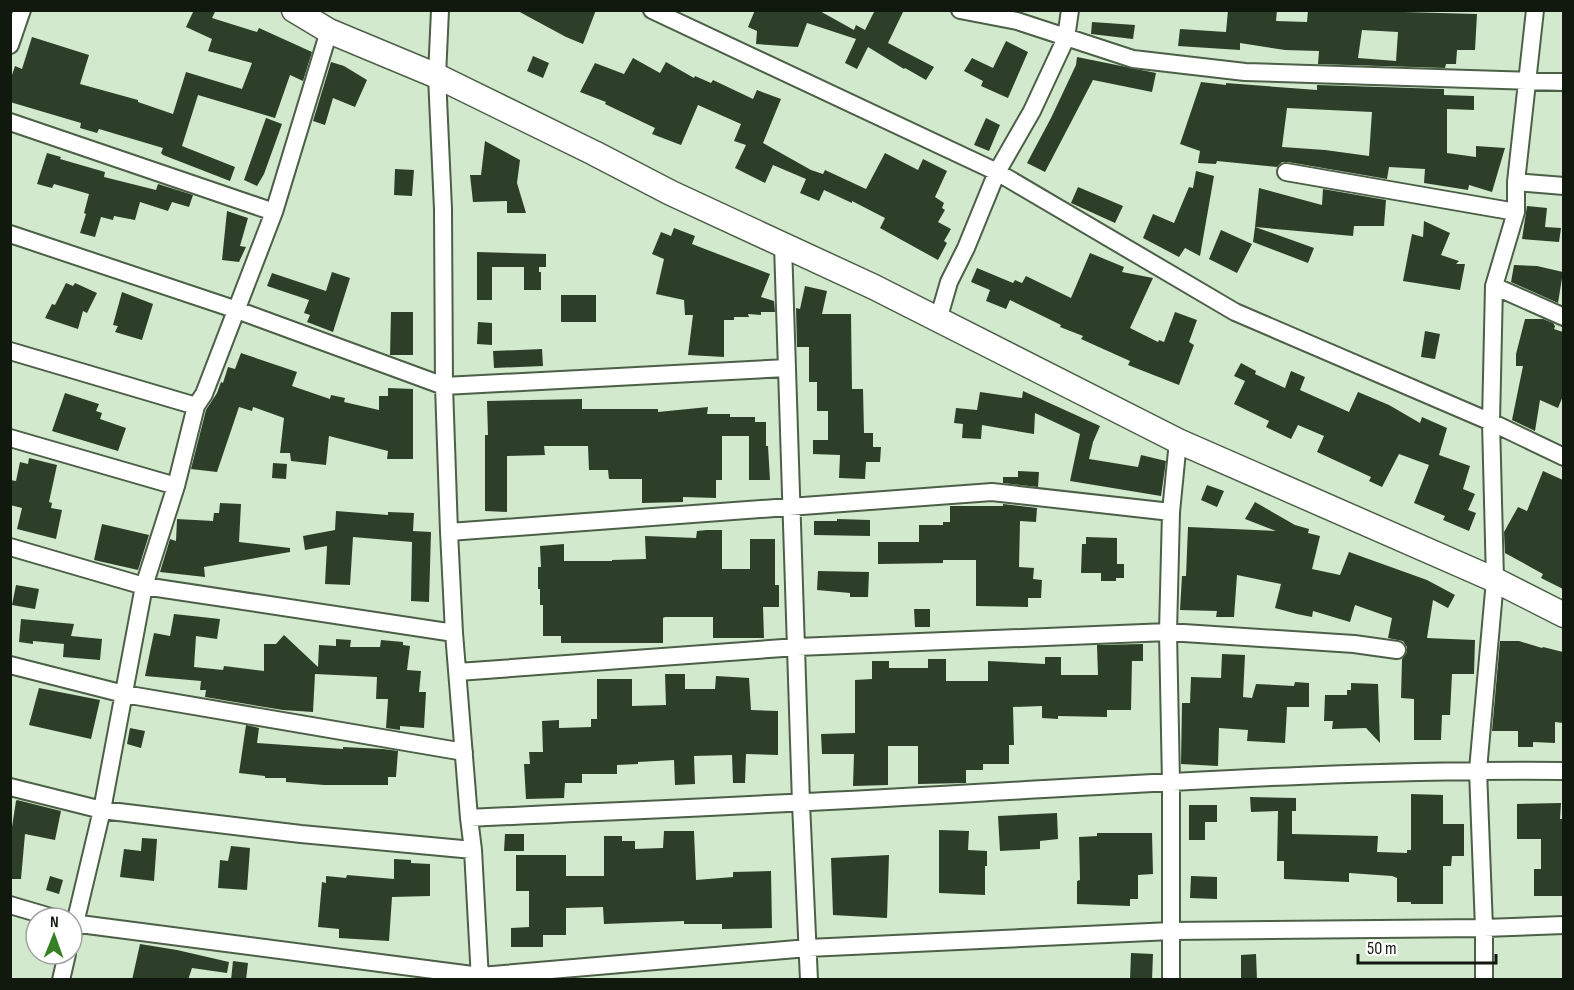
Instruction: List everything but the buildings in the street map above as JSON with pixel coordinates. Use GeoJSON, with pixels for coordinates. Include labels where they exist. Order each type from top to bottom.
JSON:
{"type":"FeatureCollection","features":[{"type":"Feature","properties":{"kind":"main road"},"geometry":{"type":"LineString","coordinates":[[294,10],[329,31],[436,76],[671,193],[938,320],[1178,441],[1495,580],[1563,615]]}},
{"type":"Feature","properties":{"kind":"street"},"geometry":{"type":"LineString","coordinates":[[10,45],[22,10]]}},
{"type":"Feature","properties":{"kind":"street"},"geometry":{"type":"LineString","coordinates":[[440,10],[436,76],[443,209],[444,386],[449,532],[454,633],[473,850],[480,978]]}},
{"type":"Feature","properties":{"kind":"street"},"geometry":{"type":"LineString","coordinates":[[652,10],[997,172],[1235,312],[1491,422],[1563,457]]}},
{"type":"Feature","properties":{"kind":"street"},"geometry":{"type":"LineString","coordinates":[[960,10],[1017,21],[1133,59],[1245,72],[1563,82]]}},
{"type":"Feature","properties":{"kind":"street"},"geometry":{"type":"LineString","coordinates":[[938,320],[949,282],[966,248],[997,172],[1032,111],[1066,38],[1070,10]]}},
{"type":"Feature","properties":{"kind":"street"},"geometry":{"type":"LineString","coordinates":[[1484,980],[1478,770],[1495,580],[1491,422],[1494,286],[1516,212],[1516,182],[1535,10]]}},
{"type":"Feature","properties":{"kind":"street"},"geometry":{"type":"LineString","coordinates":[[78,906],[102,810],[144,586],[176,486],[196,406],[204,394],[274,213],[329,31]]}},
{"type":"Feature","properties":{"kind":"street"},"geometry":{"type":"LineString","coordinates":[[10,122],[274,213]]}},
{"type":"Feature","properties":{"kind":"street"},"geometry":{"type":"LineString","coordinates":[[1286,172],[1516,212]]}},
{"type":"Feature","properties":{"kind":"street"},"geometry":{"type":"LineString","coordinates":[[1516,182],[1563,186]]}},
{"type":"Feature","properties":{"kind":"street"},"geometry":{"type":"LineString","coordinates":[[10,234],[237,310],[444,386],[787,368]]}},
{"type":"Feature","properties":{"kind":"street"},"geometry":{"type":"LineString","coordinates":[[783,245],[809,980]]}},
{"type":"Feature","properties":{"kind":"street"},"geometry":{"type":"LineString","coordinates":[[1494,286],[1563,317]]}},
{"type":"Feature","properties":{"kind":"street"},"geometry":{"type":"LineString","coordinates":[[10,351],[196,406]]}},
{"type":"Feature","properties":{"kind":"street"},"geometry":{"type":"LineString","coordinates":[[10,438],[176,486]]}},
{"type":"Feature","properties":{"kind":"street"},"geometry":{"type":"LineString","coordinates":[[1171,980],[1168,632],[1171,512],[1178,441]]}},
{"type":"Feature","properties":{"kind":"street"},"geometry":{"type":"LineString","coordinates":[[449,532],[992,492],[1171,512]]}},
{"type":"Feature","properties":{"kind":"street"},"geometry":{"type":"LineString","coordinates":[[10,547],[144,586],[454,633]]}},
{"type":"Feature","properties":{"kind":"street"},"geometry":{"type":"LineString","coordinates":[[458,672],[796,647],[1168,632],[1354,644],[1397,650]]}},
{"type":"Feature","properties":{"kind":"street"},"geometry":{"type":"LineString","coordinates":[[10,664],[124,694],[464,752]]}},
{"type":"Feature","properties":{"kind":"street"},"geometry":{"type":"LineString","coordinates":[[469,818],[801,803],[1171,782],[1478,770],[1563,771]]}},
{"type":"Feature","properties":{"kind":"street"},"geometry":{"type":"LineString","coordinates":[[10,787],[102,810],[301,834],[473,850]]}},
{"type":"Feature","properties":{"kind":"street"},"geometry":{"type":"LineString","coordinates":[[84,929],[480,978],[808,948],[1171,932],[1563,925]]}}]}
